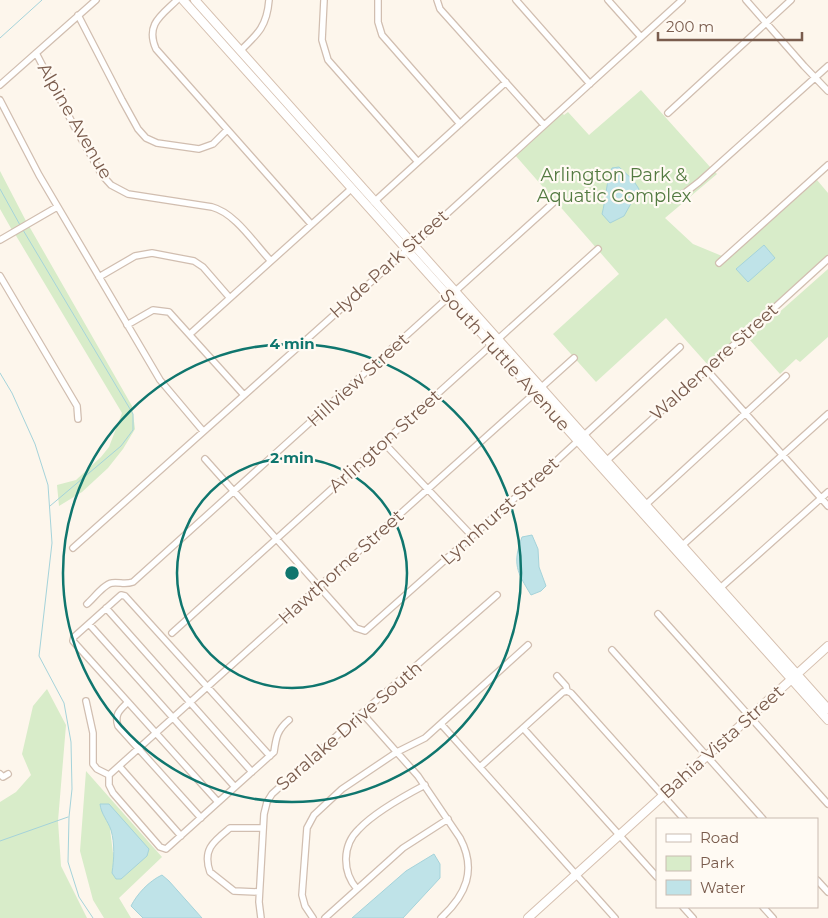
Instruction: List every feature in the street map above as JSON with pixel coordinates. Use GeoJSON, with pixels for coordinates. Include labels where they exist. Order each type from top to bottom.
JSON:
{"type":"FeatureCollection","features":[{"type":"Feature","properties":{"kind":"main road","name":"South Tuttle Avenue"},"geometry":{"type":"LineString","coordinates":[[183,0],[351,189],[409,247],[643,507],[794,677],[828,720]]}},
{"type":"Feature","properties":{"kind":"main road","name":"South Tuttle Avenue"},"geometry":{"type":"LineString","coordinates":[[195,0],[374,202],[409,247]]}},
{"type":"Feature","properties":{"kind":"main road","name":"Bahia Vista Street"},"geometry":{"type":"LineString","coordinates":[[528,918],[828,646]]}},
{"type":"Feature","properties":{"kind":"main road","name":"South Tuttle Avenue"},"geometry":{"type":"LineString","coordinates":[[794,677],[828,709]]}},
{"type":"Feature","properties":{"kind":"street"},"geometry":{"type":"LineString","coordinates":[[0,85],[96,0]]}},
{"type":"Feature","properties":{"kind":"street"},"geometry":{"type":"LineString","coordinates":[[177,0],[156,21],[152,32],[154,44],[159,54],[311,224]]}},
{"type":"Feature","properties":{"kind":"street"},"geometry":{"type":"LineString","coordinates":[[240,51],[263,26],[268,12],[269,0]]}},
{"type":"Feature","properties":{"kind":"street"},"geometry":{"type":"LineString","coordinates":[[324,0],[322,40],[328,60],[418,162]]}},
{"type":"Feature","properties":{"kind":"street"},"geometry":{"type":"LineString","coordinates":[[378,0],[378,22],[382,35],[460,124]]}},
{"type":"Feature","properties":{"kind":"street"},"geometry":{"type":"LineString","coordinates":[[437,0],[440,9],[544,125]]}},
{"type":"Feature","properties":{"kind":"street"},"geometry":{"type":"LineString","coordinates":[[516,0],[590,84]]}},
{"type":"Feature","properties":{"kind":"street"},"geometry":{"type":"LineString","coordinates":[[608,0],[641,37]]}},
{"type":"Feature","properties":{"kind":"street","name":"Hyde Park Street"},"geometry":{"type":"LineString","coordinates":[[73,548],[682,0]]}},
{"type":"Feature","properties":{"kind":"street"},"geometry":{"type":"LineString","coordinates":[[746,0],[828,91]]}},
{"type":"Feature","properties":{"kind":"street"},"geometry":{"type":"LineString","coordinates":[[668,113],[791,0]]}},
{"type":"Feature","properties":{"kind":"street"},"geometry":{"type":"LineString","coordinates":[[78,15],[138,129],[146,138],[157,143],[200,149],[212,144],[227,130]]}},
{"type":"Feature","properties":{"kind":"street","name":"Alpine Avenue"},"geometry":{"type":"LineString","coordinates":[[36,53],[74,126],[102,175],[111,185],[128,194],[221,210],[232,218],[270,260]]}},
{"type":"Feature","properties":{"kind":"street"},"geometry":{"type":"LineString","coordinates":[[671,199],[686,192],[699,182],[828,66]]}},
{"type":"Feature","properties":{"kind":"street"},"geometry":{"type":"LineString","coordinates":[[374,202],[506,82]]}},
{"type":"Feature","properties":{"kind":"street"},"geometry":{"type":"LineString","coordinates":[[0,100],[29,158],[164,387],[203,431]]}},
{"type":"Feature","properties":{"kind":"street"},"geometry":{"type":"LineString","coordinates":[[719,263],[828,165]]}},
{"type":"Feature","properties":{"kind":"street"},"geometry":{"type":"LineString","coordinates":[[190,334],[351,189]]}},
{"type":"Feature","properties":{"kind":"street","name":"Hillview Street"},"geometry":{"type":"LineString","coordinates":[[87,604],[112,583],[123,585],[131,583],[553,203]]}},
{"type":"Feature","properties":{"kind":"street"},"geometry":{"type":"LineString","coordinates":[[0,240],[57,206]]}},
{"type":"Feature","properties":{"kind":"street","name":"Arlington Street"},"geometry":{"type":"LineString","coordinates":[[172,633],[496,343],[598,249]]}},
{"type":"Feature","properties":{"kind":"street"},"geometry":{"type":"LineString","coordinates":[[99,277],[134,256],[146,253],[161,254],[188,259],[200,264],[229,297]]}},
{"type":"Feature","properties":{"kind":"street","name":"Waldemere Street"},"geometry":{"type":"LineString","coordinates":[[603,463],[828,259]]}},
{"type":"Feature","properties":{"kind":"street"},"geometry":{"type":"LineString","coordinates":[[0,276],[77,406],[78,419]]}},
{"type":"Feature","properties":{"kind":"street"},"geometry":{"type":"LineString","coordinates":[[127,325],[148,311],[164,310],[172,314],[243,394]]}},
{"type":"Feature","properties":{"kind":"street","name":"Lynnhurst Street"},"geometry":{"type":"LineString","coordinates":[[320,586],[356,628],[361,631],[368,629],[680,347]]}},
{"type":"Feature","properties":{"kind":"street","name":"Hawthorne Street"},"geometry":{"type":"LineString","coordinates":[[109,775],[574,358]]}},
{"type":"Feature","properties":{"kind":"street"},"geometry":{"type":"LineString","coordinates":[[706,369],[828,506]]}},
{"type":"Feature","properties":{"kind":"street"},"geometry":{"type":"LineString","coordinates":[[643,507],[786,376]]}},
{"type":"Feature","properties":{"kind":"street"},"geometry":{"type":"LineString","coordinates":[[679,548],[828,414]]}},
{"type":"Feature","properties":{"kind":"street"},"geometry":{"type":"LineString","coordinates":[[384,442],[472,536]]}},
{"type":"Feature","properties":{"kind":"street"},"geometry":{"type":"LineString","coordinates":[[205,459],[320,586]]}},
{"type":"Feature","properties":{"kind":"street"},"geometry":{"type":"LineString","coordinates":[[717,591],[828,492]]}},
{"type":"Feature","properties":{"kind":"street"},"geometry":{"type":"LineString","coordinates":[[218,802],[73,641],[73,638],[106,608],[123,595],[270,756]]}},
{"type":"Feature","properties":{"kind":"street","name":"Saralake Drive South"},"geometry":{"type":"LineString","coordinates":[[261,918],[259,892],[263,828],[265,810],[275,791],[498,595]]}},
{"type":"Feature","properties":{"kind":"street"},"geometry":{"type":"LineString","coordinates":[[106,608],[252,772]]}},
{"type":"Feature","properties":{"kind":"street"},"geometry":{"type":"LineString","coordinates":[[658,614],[828,804]]}},
{"type":"Feature","properties":{"kind":"street"},"geometry":{"type":"LineString","coordinates":[[88,624],[235,787]]}},
{"type":"Feature","properties":{"kind":"street"},"geometry":{"type":"LineString","coordinates":[[314,918],[305,906],[302,896],[309,823],[314,815],[342,789],[397,752],[420,742],[528,645]]}},
{"type":"Feature","properties":{"kind":"street"},"geometry":{"type":"LineString","coordinates":[[612,650],[762,818]]}},
{"type":"Feature","properties":{"kind":"street"},"geometry":{"type":"LineString","coordinates":[[557,676],[566,686],[567,690],[683,818]]}},
{"type":"Feature","properties":{"kind":"street"},"geometry":{"type":"LineString","coordinates":[[480,767],[567,690]]}},
{"type":"Feature","properties":{"kind":"street"},"geometry":{"type":"LineString","coordinates":[[86,701],[93,733],[93,764],[109,775],[109,785],[112,793],[160,847],[166,849],[270,756],[275,750],[278,731],[289,720]]}},
{"type":"Feature","properties":{"kind":"street"},"geometry":{"type":"LineString","coordinates":[[128,702],[118,712],[116,718],[120,730],[201,818]]}},
{"type":"Feature","properties":{"kind":"street"},"geometry":{"type":"LineString","coordinates":[[362,713],[424,785],[448,819],[465,848],[468,858],[468,873],[462,894],[452,908],[441,918]]}},
{"type":"Feature","properties":{"kind":"street"},"geometry":{"type":"LineString","coordinates":[[441,724],[614,918]]}},
{"type":"Feature","properties":{"kind":"street"},"geometry":{"type":"LineString","coordinates":[[524,728],[656,876]]}},
{"type":"Feature","properties":{"kind":"street"},"geometry":{"type":"LineString","coordinates":[[119,766],[181,836]]}},
{"type":"Feature","properties":{"kind":"street"},"geometry":{"type":"LineString","coordinates":[[0,774],[3,778],[8,774]]}},
{"type":"Feature","properties":{"kind":"street"},"geometry":{"type":"LineString","coordinates":[[357,889],[346,872],[347,851],[353,836],[367,822],[424,785]]}},
{"type":"Feature","properties":{"kind":"street"},"geometry":{"type":"LineString","coordinates":[[325,918],[403,848],[448,819]]}},
{"type":"Feature","properties":{"kind":"street"},"geometry":{"type":"LineString","coordinates":[[259,892],[232,889],[210,872],[207,854],[212,843],[230,828],[263,828]]}},
{"type":"Feature","properties":{"kind":"street"},"geometry":{"type":"LineString","coordinates":[[818,881],[828,892]]}},
{"type":"Feature","properties":{"kind":"street"},"geometry":{"type":"LineString","coordinates":[[684,908],[693,918]]}},
{"type":"Feature","properties":{"kind":"street"},"geometry":{"type":"LineString","coordinates":[[764,908],[773,918]]}},
{"type":"Feature","properties":{"kind":"green space","name":"Arlington Park & Aquatic Complex"},"geometry":{"type":"Polygon","coordinates":[[[641,90],[711,168],[678,199],[692,192],[715,172],[717,174],[665,218],[693,244],[722,256],[716,263],[719,267],[817,180],[828,193],[828,256],[708,365],[666,318],[596,382],[553,334],[619,274],[515,155],[562,113],[564,115],[568,112],[589,135],[641,90]]]}},
{"type":"Feature","properties":{"kind":"green space"},"geometry":{"type":"Polygon","coordinates":[[[0,171],[26,221],[12,230],[0,209],[0,171]]]}},
{"type":"Feature","properties":{"kind":"green space"},"geometry":{"type":"Polygon","coordinates":[[[29,226],[132,406],[135,429],[123,449],[108,468],[82,492],[59,506],[57,485],[76,480],[101,457],[109,447],[122,413],[15,234],[29,226]]]}},
{"type":"Feature","properties":{"kind":"green space"},"geometry":{"type":"Polygon","coordinates":[[[828,269],[828,337],[800,362],[796,359],[780,374],[749,339],[828,269]]]}},
{"type":"Feature","properties":{"kind":"green space"},"geometry":{"type":"Polygon","coordinates":[[[47,689],[66,725],[58,821],[61,866],[87,918],[0,918],[0,802],[16,792],[31,775],[22,754],[33,706],[47,689]]]}},
{"type":"Feature","properties":{"kind":"green space"},"geometry":{"type":"Polygon","coordinates":[[[86,771],[162,857],[119,898],[131,918],[104,918],[93,900],[80,851],[86,771]],[[110,829],[114,861],[112,873],[121,879],[134,867],[110,829]]]}},
{"type":"Feature","properties":{"kind":"water"},"geometry":{"type":"Polygon","coordinates":[[[619,167],[633,180],[639,189],[624,216],[610,223],[602,214],[610,173],[612,168],[619,167]]]}},
{"type":"Feature","properties":{"kind":"water"},"geometry":{"type":"Polygon","coordinates":[[[764,245],[775,258],[748,282],[736,269],[764,245]]]}},
{"type":"Feature","properties":{"kind":"water"},"geometry":{"type":"Polygon","coordinates":[[[532,535],[538,549],[539,567],[546,586],[541,591],[531,595],[519,574],[517,554],[522,537],[532,535]]]}},
{"type":"Feature","properties":{"kind":"water"},"geometry":{"type":"Polygon","coordinates":[[[100,804],[109,804],[149,849],[147,856],[121,879],[116,879],[112,873],[114,852],[112,835],[100,804]]]}},
{"type":"Feature","properties":{"kind":"water"},"geometry":{"type":"Polygon","coordinates":[[[434,854],[440,864],[440,878],[403,918],[352,918],[406,871],[434,854]]]}},
{"type":"Feature","properties":{"kind":"water"},"geometry":{"type":"Polygon","coordinates":[[[162,875],[202,918],[143,918],[131,906],[144,888],[162,875]]]}},
{"type":"Feature","properties":{"kind":"waterway"},"geometry":{"type":"LineString","coordinates":[[0,38],[42,0]]}},
{"type":"Feature","properties":{"kind":"waterway"},"geometry":{"type":"LineString","coordinates":[[0,189],[20,225]]}},
{"type":"Feature","properties":{"kind":"waterway"},"geometry":{"type":"LineString","coordinates":[[23,230],[133,414],[133,430],[121,446],[50,506]]}},
{"type":"Feature","properties":{"kind":"waterway"},"geometry":{"type":"LineString","coordinates":[[0,373],[12,393],[35,444],[48,485],[52,543],[39,656],[64,703],[71,742],[72,789],[68,862],[79,897],[93,918]]}},
{"type":"Feature","properties":{"kind":"waterway"},"geometry":{"type":"LineString","coordinates":[[0,841],[68,817]]}}]}
